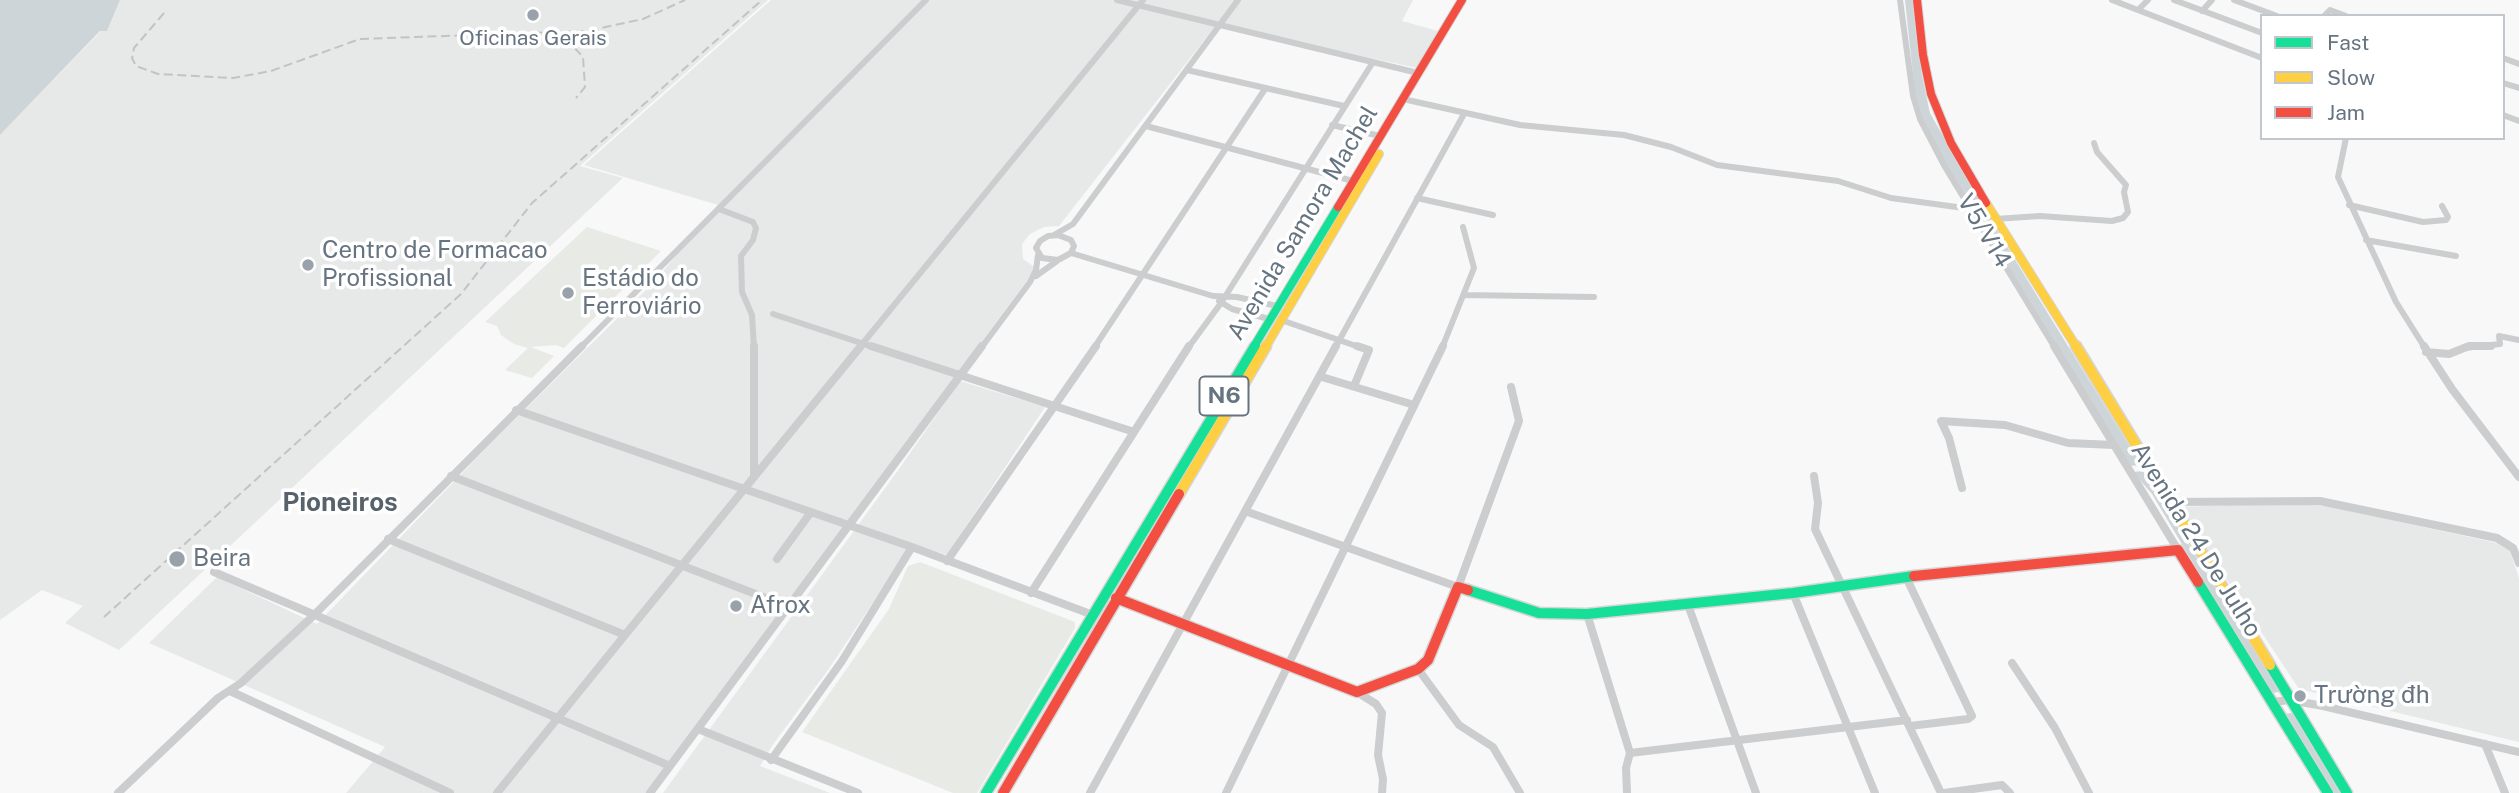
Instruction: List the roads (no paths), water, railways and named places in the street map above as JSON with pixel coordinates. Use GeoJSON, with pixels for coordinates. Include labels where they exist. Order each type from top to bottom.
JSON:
{"type":"FeatureCollection","features":[{"type":"Feature","properties":{"kind":"main road","name":"Avenida Samora Machel"},"geometry":{"type":"LineString","coordinates":[[1275,320],[1278,306],[1380,136],[1407,100],[1418,73],[1462,0]]}},
{"type":"Feature","properties":{"kind":"main road","name":"Avenida Samora Machel"},"geometry":{"type":"LineString","coordinates":[[1003,793],[1086,655],[1262,342],[1470,0]]}},
{"type":"Feature","properties":{"kind":"main road"},"geometry":{"type":"LineString","coordinates":[[1917,0],[1923,55],[1936,111],[1951,143],[2347,793]]}},
{"type":"Feature","properties":{"kind":"main road","name":"Avenida Samora Machel"},"geometry":{"type":"LineString","coordinates":[[986,793],[1132,549],[1262,342]]}},
{"type":"Feature","properties":{"kind":"main road"},"geometry":{"type":"LineString","coordinates":[[1116,598],[1289,663],[1357,692],[1418,669],[1433,650],[1458,587],[1539,613],[1587,614],[1793,593],[1965,569],[2178,550]]}},
{"type":"Feature","properties":{"kind":"main road","name":"Avenida 24 De Julho"},"geometry":{"type":"LineString","coordinates":[[2178,550],[2328,793]]}},
{"type":"Feature","properties":{"kind":"main road"},"geometry":{"type":"LineString","coordinates":[[1072,650],[1086,655]]}},
{"type":"Feature","properties":{"kind":"street"},"geometry":{"type":"LineString","coordinates":[[118,793],[218,698],[230,691],[313,616],[926,0]]}},
{"type":"Feature","properties":{"kind":"street"},"geometry":{"type":"LineString","coordinates":[[1117,0],[1141,3],[1164,11],[1418,73]]}},
{"type":"Feature","properties":{"kind":"street"},"geometry":{"type":"LineString","coordinates":[[1164,11],[1168,0]]}},
{"type":"Feature","properties":{"kind":"street"},"geometry":{"type":"LineString","coordinates":[[1030,282],[1036,270],[1037,244],[1073,224],[1238,0]]}},
{"type":"Feature","properties":{"kind":"street","name":"V5/V14"},"geometry":{"type":"LineString","coordinates":[[1900,0],[1913,96],[1920,119],[1971,209],[2114,445]]}},
{"type":"Feature","properties":{"kind":"street"},"geometry":{"type":"LineString","coordinates":[[2112,0],[2260,57]]}},
{"type":"Feature","properties":{"kind":"street"},"geometry":{"type":"LineString","coordinates":[[2138,10],[2148,0]]}},
{"type":"Feature","properties":{"kind":"street"},"geometry":{"type":"LineString","coordinates":[[2174,0],[2260,32]]}},
{"type":"Feature","properties":{"kind":"street"},"geometry":{"type":"LineString","coordinates":[[2202,11],[2212,0]]}},
{"type":"Feature","properties":{"kind":"street"},"geometry":{"type":"LineString","coordinates":[[2234,0],[2280,14]]}},
{"type":"Feature","properties":{"kind":"street"},"geometry":{"type":"LineString","coordinates":[[2244,0],[2274,14]]}},
{"type":"Feature","properties":{"kind":"street"},"geometry":{"type":"LineString","coordinates":[[496,793],[1141,3]]}},
{"type":"Feature","properties":{"kind":"street"},"geometry":{"type":"LineString","coordinates":[[1031,593],[1189,346],[1222,303],[1373,62]]}},
{"type":"Feature","properties":{"kind":"street"},"geometry":{"type":"LineString","coordinates":[[1186,71],[1344,106]]}},
{"type":"Feature","properties":{"kind":"street"},"geometry":{"type":"LineString","coordinates":[[947,561],[1056,406],[1265,89]]}},
{"type":"Feature","properties":{"kind":"street"},"geometry":{"type":"LineString","coordinates":[[1407,100],[1464,114],[1538,127],[1623,135],[1671,147],[1717,165],[1838,181],[1891,198],[1971,209]]}},
{"type":"Feature","properties":{"kind":"street"},"geometry":{"type":"LineString","coordinates":[[1090,793],[1283,440],[1322,377],[1464,114]]}},
{"type":"Feature","properties":{"kind":"street"},"geometry":{"type":"LineString","coordinates":[[1332,125],[1380,136]]}},
{"type":"Feature","properties":{"kind":"street"},"geometry":{"type":"LineString","coordinates":[[1146,126],[1353,181]]}},
{"type":"Feature","properties":{"kind":"street"},"geometry":{"type":"LineString","coordinates":[[2346,140],[2338,173],[2348,205],[2396,302],[2426,352],[2519,477]]}},
{"type":"Feature","properties":{"kind":"street"},"geometry":{"type":"LineString","coordinates":[[1995,219],[2040,216],[2112,221],[2123,218],[2129,212],[2124,192],[2126,185],[2100,156],[2094,143]]}},
{"type":"Feature","properties":{"kind":"street"},"geometry":{"type":"LineString","coordinates":[[1417,198],[1493,215]]}},
{"type":"Feature","properties":{"kind":"street"},"geometry":{"type":"LineString","coordinates":[[2348,205],[2423,222],[2446,220],[2448,217],[2442,206]]}},
{"type":"Feature","properties":{"kind":"street"},"geometry":{"type":"LineString","coordinates":[[719,209],[748,219],[756,228],[753,240],[741,256],[742,292],[754,332],[754,478]]}},
{"type":"Feature","properties":{"kind":"street"},"geometry":{"type":"LineString","coordinates":[[1071,254],[1074,246],[1071,240],[1073,224]]}},
{"type":"Feature","properties":{"kind":"street"},"geometry":{"type":"LineString","coordinates":[[1226,793],[1452,327],[1474,268],[1463,227]]}},
{"type":"Feature","properties":{"kind":"street"},"geometry":{"type":"LineString","coordinates":[[1054,235],[1071,240]]}},
{"type":"Feature","properties":{"kind":"street"},"geometry":{"type":"LineString","coordinates":[[2366,240],[2456,256]]}},
{"type":"Feature","properties":{"kind":"street"},"geometry":{"type":"LineString","coordinates":[[650,793],[958,376],[1030,282],[1044,268],[1071,254],[1213,296],[1278,306]]}},
{"type":"Feature","properties":{"kind":"street"},"geometry":{"type":"LineString","coordinates":[[1038,255],[1047,260],[1058,260]]}},
{"type":"Feature","properties":{"kind":"street"},"geometry":{"type":"LineString","coordinates":[[1464,295],[1594,298]]}},
{"type":"Feature","properties":{"kind":"street"},"geometry":{"type":"LineString","coordinates":[[1213,296],[1222,303],[1370,350],[1354,386]]}},
{"type":"Feature","properties":{"kind":"street"},"geometry":{"type":"LineString","coordinates":[[773,314],[1134,432]]}},
{"type":"Feature","properties":{"kind":"street"},"geometry":{"type":"LineString","coordinates":[[2426,352],[2449,354],[2469,346],[2491,346],[2500,344],[2499,336],[2519,340]]}},
{"type":"Feature","properties":{"kind":"street"},"geometry":{"type":"LineString","coordinates":[[1322,377],[1414,405]]}},
{"type":"Feature","properties":{"kind":"street"},"geometry":{"type":"LineString","coordinates":[[1245,511],[1458,587],[1519,421],[1511,387]]}},
{"type":"Feature","properties":{"kind":"street"},"geometry":{"type":"LineString","coordinates":[[516,410],[912,547],[1093,615]]}},
{"type":"Feature","properties":{"kind":"street","name":"Avenida 24 De Julho"},"geometry":{"type":"LineString","coordinates":[[1962,488],[1949,438],[1941,421],[2006,425],[2068,443],[2114,445],[2178,550]]}},
{"type":"Feature","properties":{"kind":"street"},"geometry":{"type":"LineString","coordinates":[[2508,461],[2519,462]]}},
{"type":"Feature","properties":{"kind":"street"},"geometry":{"type":"LineString","coordinates":[[452,476],[789,607]]}},
{"type":"Feature","properties":{"kind":"street"},"geometry":{"type":"LineString","coordinates":[[1814,476],[1818,503],[1815,529],[1942,793],[2002,785],[2010,793]]}},
{"type":"Feature","properties":{"kind":"street"},"geometry":{"type":"LineString","coordinates":[[2171,502],[2304,500],[2332,503],[2497,538],[2513,548],[2519,563]]}},
{"type":"Feature","properties":{"kind":"street"},"geometry":{"type":"LineString","coordinates":[[776,559],[811,512]]}},
{"type":"Feature","properties":{"kind":"street"},"geometry":{"type":"LineString","coordinates":[[388,540],[625,635]]}},
{"type":"Feature","properties":{"kind":"street"},"geometry":{"type":"LineString","coordinates":[[771,760],[842,661],[912,547]]}},
{"type":"Feature","properties":{"kind":"street"},"geometry":{"type":"LineString","coordinates":[[1132,549],[1143,553]]}},
{"type":"Feature","properties":{"kind":"street"},"geometry":{"type":"LineString","coordinates":[[214,572],[670,766]]}},
{"type":"Feature","properties":{"kind":"street"},"geometry":{"type":"LineString","coordinates":[[1630,753],[1849,727],[1968,719],[1972,716],[1906,577]]}},
{"type":"Feature","properties":{"kind":"street"},"geometry":{"type":"LineString","coordinates":[[1793,593],[1875,793]]}},
{"type":"Feature","properties":{"kind":"street"},"geometry":{"type":"LineString","coordinates":[[1688,605],[1756,793]]}},
{"type":"Feature","properties":{"kind":"street"},"geometry":{"type":"LineString","coordinates":[[1587,614],[1630,753],[1626,768],[1627,793]]}},
{"type":"Feature","properties":{"kind":"street"},"geometry":{"type":"LineString","coordinates":[[2012,663],[2055,728],[2089,793]]}},
{"type":"Feature","properties":{"kind":"street"},"geometry":{"type":"LineString","coordinates":[[1418,669],[1459,725],[1493,747],[1520,793]]}},
{"type":"Feature","properties":{"kind":"street"},"geometry":{"type":"LineString","coordinates":[[230,691],[450,793]]}},
{"type":"Feature","properties":{"kind":"street"},"geometry":{"type":"LineString","coordinates":[[1357,692],[1376,704],[1382,713],[1378,755],[1383,779],[1382,793]]}},
{"type":"Feature","properties":{"kind":"street"},"geometry":{"type":"LineString","coordinates":[[2272,702],[2290,700],[2519,752]]}},
{"type":"Feature","properties":{"kind":"street"},"geometry":{"type":"LineString","coordinates":[[698,729],[858,793]]}},
{"type":"Feature","properties":{"kind":"street"},"geometry":{"type":"LineString","coordinates":[[2485,744],[2505,793]]}},
{"type":"Feature","properties":{"kind":"railway"},"geometry":{"type":"LineString","coordinates":[[164,13],[134,48],[132,58],[136,66],[158,74],[233,78],[271,71],[360,39],[587,31],[643,19],[685,0]]}},
{"type":"Feature","properties":{"kind":"railway"},"geometry":{"type":"LineString","coordinates":[[104,617],[461,294],[532,203],[762,0]]}},
{"type":"Feature","properties":{"kind":"railway"},"geometry":{"type":"LineString","coordinates":[[551,36],[571,44],[583,57],[585,87],[576,98]]}},
{"type":"Feature","properties":{"kind":"place","name":"Oficinas Gerais"},"geometry":{"type":"Point","coordinates":[533,15]}},
{"type":"Feature","properties":{"kind":"place","name":"Centro de Formacao Profissional"},"geometry":{"type":"Point","coordinates":[308,265]}},
{"type":"Feature","properties":{"kind":"place","name":"Estádio do Ferroviário"},"geometry":{"type":"Point","coordinates":[568,293]}},
{"type":"Feature","properties":{"kind":"place","name":"Beira"},"geometry":{"type":"Point","coordinates":[177,559]}},
{"type":"Feature","properties":{"kind":"place","name":"Afrox"},"geometry":{"type":"Point","coordinates":[736,606]}},
{"type":"Feature","properties":{"kind":"place","name":"Trường đh"},"geometry":{"type":"Point","coordinates":[2300,696]}},
{"type":"Feature","properties":{"kind":"district","name":"Pioneiros"},"geometry":{"type":"Point","coordinates":[340,503]}}]}
